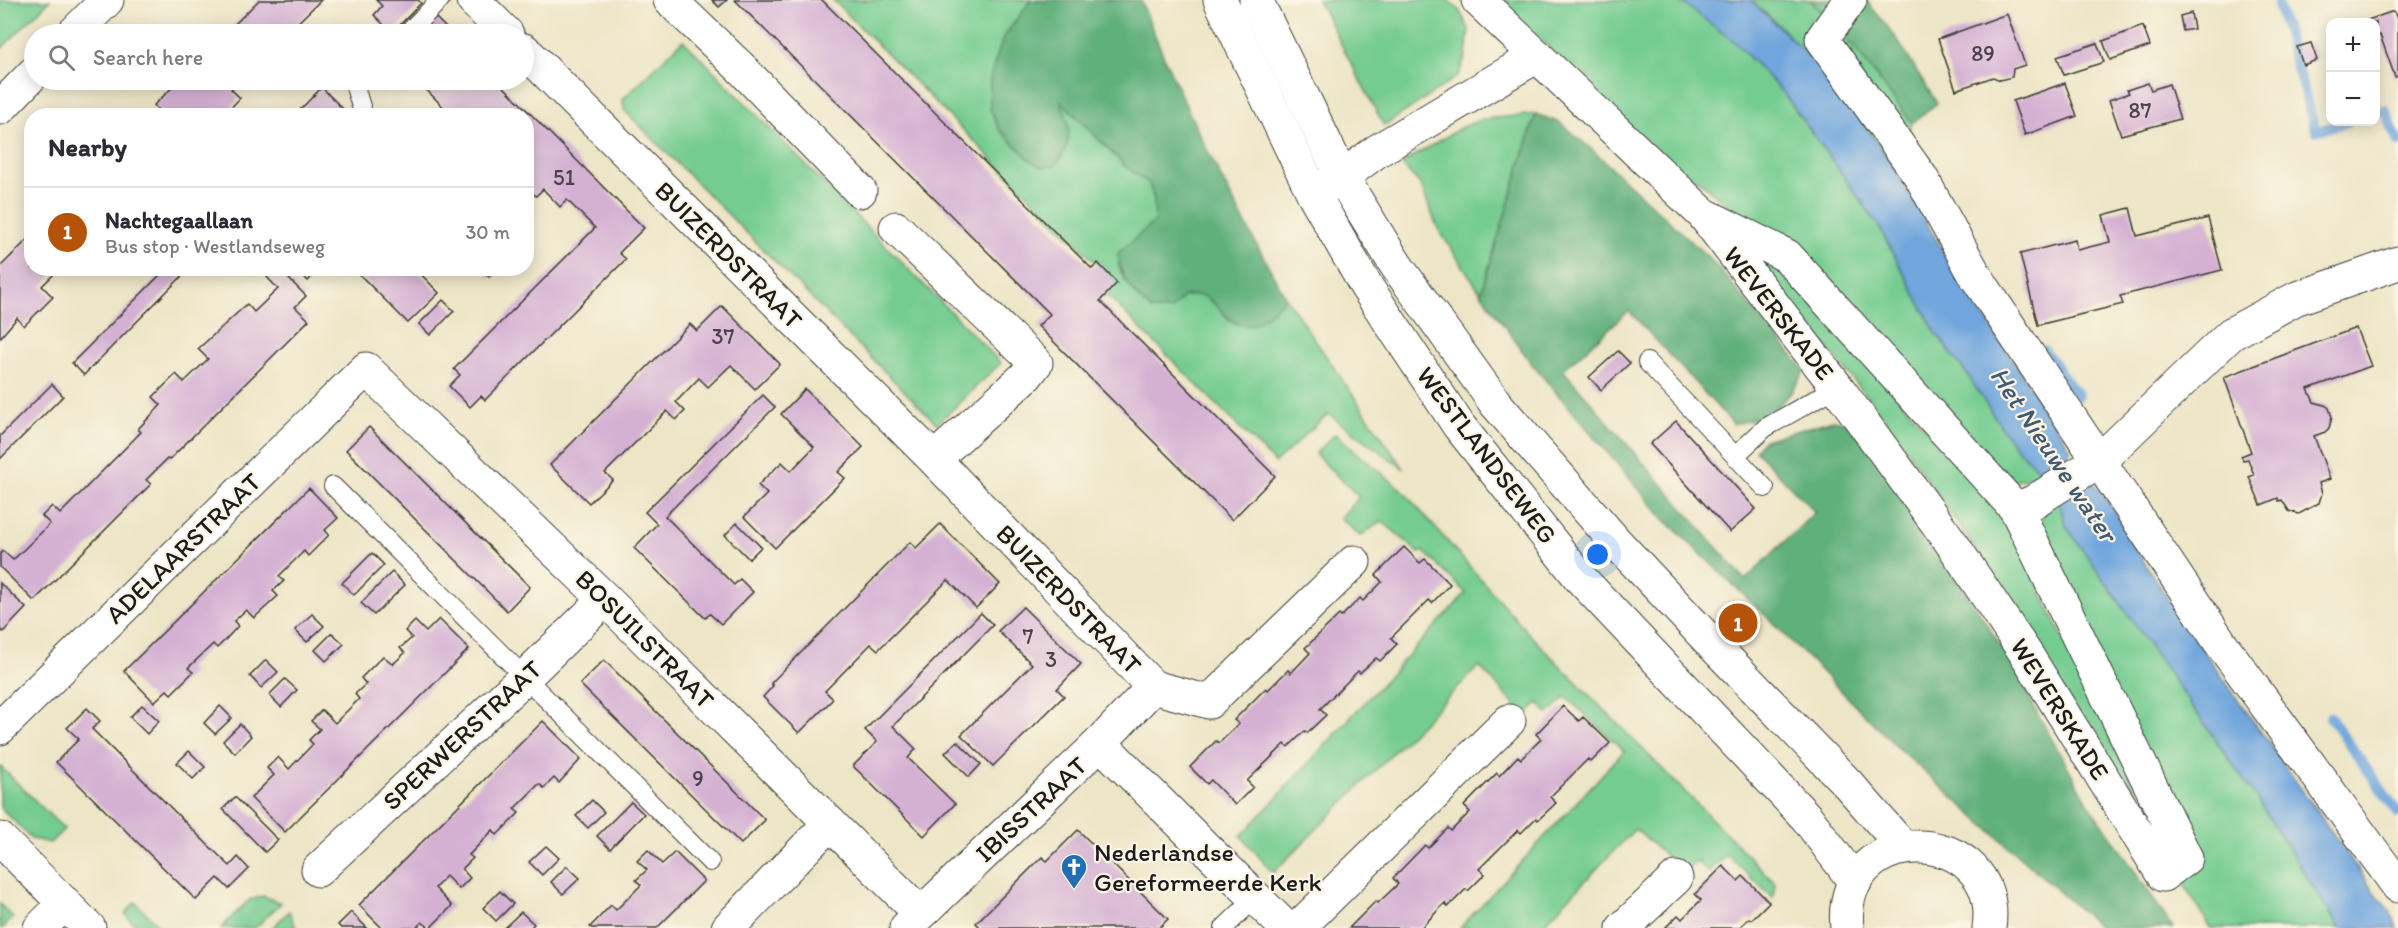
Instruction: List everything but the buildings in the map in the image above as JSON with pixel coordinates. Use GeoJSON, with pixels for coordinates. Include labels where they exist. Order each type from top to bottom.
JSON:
{"type":"FeatureCollection","features":[{"type":"Feature","properties":{"kind":"street"},"geometry":{"type":"LineString","coordinates":[[83,24],[107,0]]}},
{"type":"Feature","properties":{"kind":"street"},"geometry":{"type":"LineString","coordinates":[[473,0],[497,24]]}},
{"type":"Feature","properties":{"kind":"street"},"geometry":{"type":"LineString","coordinates":[[670,0],[740,67],[860,191]]}},
{"type":"Feature","properties":{"kind":"street","name":"WESTLANDSEWEG"},"geometry":{"type":"LineString","coordinates":[[1220,0],[1313,193],[1366,286],[1459,426],[1581,579],[1807,818],[1856,882]]}},
{"type":"Feature","properties":{"kind":"street","name":"WESTLANDSEWEG"},"geometry":{"type":"LineString","coordinates":[[1256,0],[1342,177],[1395,265],[1496,404],[1616,542],[1848,784],[1903,847]]}},
{"type":"Feature","properties":{"kind":"street","name":"WEVERSKADE"},"geometry":{"type":"LineString","coordinates":[[1478,0],[1703,214],[1837,387],[1953,545],[2028,657],[2163,875],[2186,858],[2025,506],[1787,256],[1703,214]]}},
{"type":"Feature","properties":{"kind":"street"},"geometry":{"type":"LineString","coordinates":[[1850,0],[1822,39],[1921,177],[1975,275],[2220,642],[2398,886]]}},
{"type":"Feature","properties":{"kind":"street"},"geometry":{"type":"LineString","coordinates":[[1313,193],[1342,177],[1377,151],[1537,56]]}},
{"type":"Feature","properties":{"kind":"street","name":"BUIZERDSTRAAT"},"geometry":{"type":"LineString","coordinates":[[534,60],[934,459],[1153,687]]}},
{"type":"Feature","properties":{"kind":"street"},"geometry":{"type":"LineString","coordinates":[[0,108],[24,84]]}},
{"type":"Feature","properties":{"kind":"street"},"geometry":{"type":"LineString","coordinates":[[896,228],[1036,363],[1026,376],[934,459]]}},
{"type":"Feature","properties":{"kind":"street"},"geometry":{"type":"LineString","coordinates":[[2025,506],[2098,461],[2231,334],[2295,299],[2398,263]]}},
{"type":"Feature","properties":{"kind":"street","name":"BOSUILSTRAAT"},"geometry":{"type":"LineString","coordinates":[[366,369],[605,599],[830,822],[913,920]]}},
{"type":"Feature","properties":{"kind":"street","name":"ADELAARSTRAAT"},"geometry":{"type":"LineString","coordinates":[[0,728],[366,369]]}},
{"type":"Feature","properties":{"kind":"street"},"geometry":{"type":"LineString","coordinates":[[1153,687],[1209,702],[1354,562]]}},
{"type":"Feature","properties":{"kind":"street","name":"SPERWERSTRAAT"},"geometry":{"type":"LineString","coordinates":[[318,870],[524,678],[605,599]]}},
{"type":"Feature","properties":{"kind":"street","name":"IBISSTRAAT"},"geometry":{"type":"LineString","coordinates":[[913,920],[1100,743],[1153,687]]}},
{"type":"Feature","properties":{"kind":"street"},"geometry":{"type":"LineString","coordinates":[[1298,928],[1509,721]]}},
{"type":"Feature","properties":{"kind":"street"},"geometry":{"type":"LineString","coordinates":[[1100,743],[1286,928]]}},
{"type":"Feature","properties":{"kind":"street"},"geometry":{"type":"LineString","coordinates":[[728,928],[830,822]]}},
{"type":"Feature","properties":{"kind":"street"},"geometry":{"type":"LineString","coordinates":[[0,839],[89,928]]}},
{"type":"Feature","properties":{"kind":"street"},"geometry":{"type":"LineString","coordinates":[[1847,928],[1848,899],[1856,882],[1871,863],[1903,847],[1916,845],[1942,849],[1964,862],[1981,882],[1986,894],[1989,907],[1989,928]]}},
{"type":"Feature","properties":{"kind":"street"},"geometry":{"type":"LineString","coordinates":[[1623,928],[1676,878]]}},
{"type":"Feature","properties":{"kind":"street"},"geometry":{"type":"LineString","coordinates":[[40,928],[64,903]]}},
{"type":"Feature","properties":{"kind":"lane"},"geometry":{"type":"LineString","coordinates":[[416,24],[440,0]]}},
{"type":"Feature","properties":{"kind":"lane"},"geometry":{"type":"LineString","coordinates":[[356,90],[362,108]]}},
{"type":"Feature","properties":{"kind":"lane"},"geometry":{"type":"LineString","coordinates":[[1647,362],[1765,488]]}},
{"type":"Feature","properties":{"kind":"lane"},"geometry":{"type":"LineString","coordinates":[[1735,456],[1765,428],[1837,387]]}},
{"type":"Feature","properties":{"kind":"lane"},"geometry":{"type":"LineString","coordinates":[[333,486],[710,862]]}},
{"type":"Feature","properties":{"kind":"lane"},"geometry":{"type":"LineString","coordinates":[[1224,928],[1255,898]]}},
{"type":"Feature","properties":{"kind":"green space"},"geometry":{"type":"Polygon","coordinates":[[[0,0],[50,0],[24,24],[0,50],[0,0]]]}},
{"type":"Feature","properties":{"kind":"green space"},"geometry":{"type":"Polygon","coordinates":[[[833,0],[1031,0],[1003,38],[1127,168],[1149,183],[1154,199],[1155,221],[1141,233],[1118,265],[1125,281],[1140,300],[1202,295],[1231,321],[1255,324],[1286,298],[1404,469],[1328,414],[1275,463],[1105,293],[1115,282],[833,0]]]}},
{"type":"Feature","properties":{"kind":"green space"},"geometry":{"type":"Polygon","coordinates":[[[1031,0],[1141,0],[1208,151],[1286,298],[1262,320],[1253,324],[1238,324],[1201,295],[1184,296],[1171,310],[1151,310],[1139,298],[1124,278],[1118,253],[1155,221],[1154,199],[1149,183],[1127,168],[1061,101],[1066,115],[1068,139],[1065,150],[1055,166],[1041,167],[1030,160],[999,129],[990,109],[990,78],[1003,38],[1031,0]]]}},
{"type":"Feature","properties":{"kind":"green space"},"geometry":{"type":"Polygon","coordinates":[[[1318,0],[1448,0],[1459,10],[1469,29],[1466,56],[1458,76],[1384,126],[1318,0]]]}},
{"type":"Feature","properties":{"kind":"green space"},"geometry":{"type":"Polygon","coordinates":[[[1499,0],[1679,0],[1736,43],[1785,95],[1877,223],[1936,333],[1967,374],[2016,448],[2040,471],[2050,475],[2008,482],[1739,216],[1700,181],[1680,175],[1499,0]]]}},
{"type":"Feature","properties":{"kind":"green space"},"geometry":{"type":"Polygon","coordinates":[[[1751,0],[1810,0],[1858,52],[1912,123],[1904,138],[1897,172],[1847,103],[1811,60],[1751,0]]]}},
{"type":"Feature","properties":{"kind":"green space"},"geometry":{"type":"Polygon","coordinates":[[[1810,0],[1866,0],[1894,35],[1937,103],[1912,123],[1858,52],[1810,0]]]}},
{"type":"Feature","properties":{"kind":"green space"},"geometry":{"type":"Polygon","coordinates":[[[683,40],[1001,363],[937,424],[624,110],[623,99],[683,40]]]}},
{"type":"Feature","properties":{"kind":"green space"},"geometry":{"type":"Polygon","coordinates":[[[1536,114],[1481,293],[1438,229],[1420,184],[1401,164],[1462,127],[1483,119],[1536,114]]]}},
{"type":"Feature","properties":{"kind":"green space"},"geometry":{"type":"Polygon","coordinates":[[[1536,114],[1560,123],[1589,147],[1711,260],[1805,370],[1791,393],[1766,417],[1733,424],[1629,311],[1563,370],[1745,580],[1815,512],[1755,450],[1764,440],[1833,420],[1850,423],[1933,540],[2018,673],[2038,715],[2088,802],[2173,928],[2100,928],[1901,751],[1769,619],[1665,520],[1531,363],[1481,293],[1536,114]]]}},
{"type":"Feature","properties":{"kind":"green space"},"geometry":{"type":"Polygon","coordinates":[[[1740,240],[1769,257],[2002,511],[2171,862],[1967,537],[1885,419],[1740,240]]]}},
{"type":"Feature","properties":{"kind":"green space"},"geometry":{"type":"Polygon","coordinates":[[[1335,434],[1402,490],[1530,635],[1775,883],[1773,898],[1727,855],[1709,872],[1697,862],[1684,872],[1635,829],[1540,928],[1460,928],[1624,751],[1566,697],[1548,714],[1538,703],[1525,716],[1479,666],[1273,873],[1241,836],[1466,593],[1423,551],[1419,553],[1382,521],[1360,536],[1340,518],[1359,497],[1315,454],[1335,434]]]}},
{"type":"Feature","properties":{"kind":"green space"},"geometry":{"type":"Polygon","coordinates":[[[2057,498],[2066,526],[2255,796],[2340,928],[2211,928],[2178,875],[2036,525],[2057,498]]]}},
{"type":"Feature","properties":{"kind":"green space"},"geometry":{"type":"Polygon","coordinates":[[[0,766],[64,829],[50,843],[32,839],[0,807],[0,766]]]}},
{"type":"Feature","properties":{"kind":"green space"},"geometry":{"type":"Polygon","coordinates":[[[263,896],[281,903],[255,928],[221,928],[249,900],[263,896]]]}},
{"type":"Feature","properties":{"kind":"green space"},"geometry":{"type":"Polygon","coordinates":[[[135,902],[161,928],[138,928],[125,914],[135,902]]]}},
{"type":"Feature","properties":{"kind":"green space"},"geometry":{"type":"Polygon","coordinates":[[[0,904],[13,918],[3,928],[0,928],[0,904]]]}},
{"type":"Feature","properties":{"kind":"green space"},"geometry":{"type":"Polygon","coordinates":[[[289,911],[296,928],[272,928],[289,911]]]}},
{"type":"Feature","properties":{"kind":"water","name":"Het Nieuwe water"},"geometry":{"type":"Polygon","coordinates":[[[1679,0],[1751,0],[1817,64],[1858,116],[1897,172],[1949,262],[2070,448],[2069,459],[2083,482],[2094,484],[2116,513],[2128,537],[2174,609],[2379,899],[2391,912],[2397,928],[2340,928],[2255,796],[2066,526],[2050,475],[2040,471],[2016,448],[1967,374],[1936,333],[1877,223],[1785,95],[1736,43],[1679,0]]]}},
{"type":"Feature","properties":{"kind":"waterway"},"geometry":{"type":"LineString","coordinates":[[2278,4],[2316,131],[2334,126]]}},
{"type":"Feature","properties":{"kind":"waterway"},"geometry":{"type":"LineString","coordinates":[[2380,112],[2385,110],[2398,142]]}},
{"type":"Feature","properties":{"kind":"waterway"},"geometry":{"type":"LineString","coordinates":[[2044,350],[2078,396]]}},
{"type":"Feature","properties":{"kind":"waterway"},"geometry":{"type":"LineString","coordinates":[[2330,717],[2398,813]]}},
{"type":"Feature","properties":{"kind":"place","name":"Nachtegaallaan"},"geometry":{"type":"Point","coordinates":[1738,623]}},
{"type":"Feature","properties":{"kind":"place","name":"Nederlandse Gereformeerde Kerk"},"geometry":{"type":"Point","coordinates":[1074,890]}}]}
